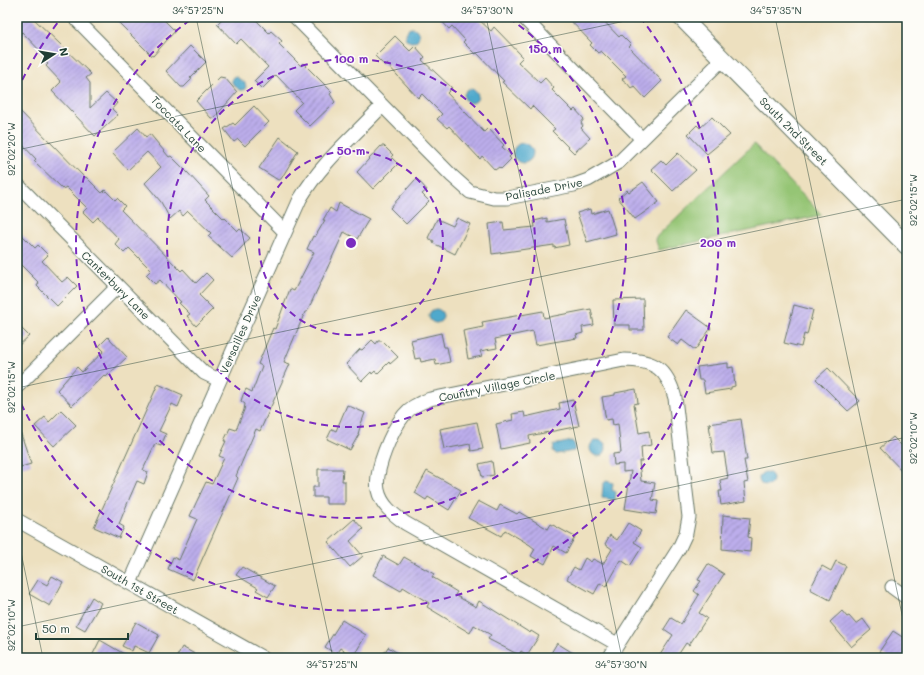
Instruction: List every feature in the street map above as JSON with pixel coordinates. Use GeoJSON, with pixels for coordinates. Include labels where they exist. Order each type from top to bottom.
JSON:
{"type":"FeatureCollection","features":[{"type":"Feature","properties":{"kind":"main road","name":"South 2nd Street"},"geometry":{"type":"LineString","coordinates":[[681,17],[907,246]]}},
{"type":"Feature","properties":{"kind":"street","name":"Toccata Lane"},"geometry":{"type":"LineString","coordinates":[[74,17],[284,231]]}},
{"type":"Feature","properties":{"kind":"street","name":"Palisade Drive"},"geometry":{"type":"LineString","coordinates":[[295,17],[464,187],[477,195],[494,198],[507,198],[574,186],[588,180],[619,162],[723,60]]}},
{"type":"Feature","properties":{"kind":"street"},"geometry":{"type":"LineString","coordinates":[[524,17],[642,139]]}},
{"type":"Feature","properties":{"kind":"street","name":"Versailles Drive"},"geometry":{"type":"LineString","coordinates":[[130,584],[284,231],[300,200],[316,174],[382,106]]}},
{"type":"Feature","properties":{"kind":"street","name":"Canterbury Lane"},"geometry":{"type":"LineString","coordinates":[[17,184],[117,287],[204,373],[219,380]]}},
{"type":"Feature","properties":{"kind":"street"},"geometry":{"type":"LineString","coordinates":[[17,388],[117,287]]}},
{"type":"Feature","properties":{"kind":"street","name":"Country Village Circle"},"geometry":{"type":"LineString","coordinates":[[609,658],[679,548],[686,533],[689,517],[675,398],[670,381],[663,372],[651,363],[640,360],[624,360],[430,399],[411,408],[404,415],[393,434],[378,473],[378,491],[383,502],[392,514],[617,644]]}},
{"type":"Feature","properties":{"kind":"street","name":"South 1st Street"},"geometry":{"type":"LineString","coordinates":[[17,520],[263,658]]}},
{"type":"Feature","properties":{"kind":"street"},"geometry":{"type":"LineString","coordinates":[[892,587],[907,598]]}},
{"type":"Feature","properties":{"kind":"green space"},"geometry":{"type":"Polygon","coordinates":[[[754,144],[822,215],[659,250],[655,238],[754,144]]]}},
{"type":"Feature","properties":{"kind":"water"},"geometry":{"type":"Polygon","coordinates":[[[412,28],[417,30],[419,35],[417,40],[412,42],[407,40],[405,35],[407,30],[412,28]]]}},
{"type":"Feature","properties":{"kind":"water"},"geometry":{"type":"Polygon","coordinates":[[[235,76],[245,83],[246,87],[244,90],[239,90],[232,83],[232,78],[235,76]]]}},
{"type":"Feature","properties":{"kind":"water"},"geometry":{"type":"Polygon","coordinates":[[[471,89],[476,91],[478,96],[476,101],[471,103],[466,101],[464,96],[466,91],[471,89]]]}},
{"type":"Feature","properties":{"kind":"water"},"geometry":{"type":"Polygon","coordinates":[[[523,143],[530,146],[533,153],[530,160],[523,163],[516,160],[513,153],[516,146],[523,143]]]}},
{"type":"Feature","properties":{"kind":"water"},"geometry":{"type":"Polygon","coordinates":[[[436,309],[441,311],[443,316],[441,321],[436,323],[431,321],[429,316],[431,311],[436,309]]]}},
{"type":"Feature","properties":{"kind":"water"},"geometry":{"type":"Polygon","coordinates":[[[598,440],[605,445],[606,448],[601,455],[598,456],[591,451],[590,448],[595,441],[598,440]]]}},
{"type":"Feature","properties":{"kind":"water"},"geometry":{"type":"Polygon","coordinates":[[[572,441],[575,445],[574,451],[556,454],[553,451],[554,445],[572,441]]]}},
{"type":"Feature","properties":{"kind":"water"},"geometry":{"type":"Polygon","coordinates":[[[766,472],[771,474],[773,479],[771,484],[766,486],[761,484],[759,479],[761,474],[766,472]]]}},
{"type":"Feature","properties":{"kind":"water"},"geometry":{"type":"Polygon","coordinates":[[[606,481],[613,483],[612,490],[616,492],[615,500],[602,498],[603,484],[606,481]]]}},
{"type":"Feature","properties":{"kind":"building"},"geometry":{"type":"Polygon","coordinates":[[[17,17],[32,17],[91,74],[86,78],[90,83],[90,108],[106,93],[117,103],[112,109],[118,115],[95,136],[52,91],[61,82],[46,66],[48,64],[42,59],[45,56],[22,32],[17,37],[17,17]]]}},
{"type":"Feature","properties":{"kind":"building"},"geometry":{"type":"Polygon","coordinates":[[[113,17],[161,17],[175,31],[153,56],[113,17]]]}},
{"type":"Feature","properties":{"kind":"building"},"geometry":{"type":"Polygon","coordinates":[[[224,17],[253,17],[269,33],[271,31],[282,41],[279,44],[301,66],[303,63],[332,92],[330,94],[335,102],[310,126],[294,110],[302,102],[276,75],[262,89],[254,81],[268,67],[241,39],[236,44],[217,24],[224,17]]]}},
{"type":"Feature","properties":{"kind":"building"},"geometry":{"type":"Polygon","coordinates":[[[438,17],[476,17],[491,31],[494,27],[523,57],[518,62],[540,83],[545,78],[554,88],[552,90],[573,111],[575,109],[584,119],[581,123],[583,126],[581,128],[590,138],[574,153],[552,131],[555,129],[532,106],[530,109],[502,82],[504,81],[477,53],[475,54],[463,42],[465,40],[452,26],[449,29],[438,17]]]}},
{"type":"Feature","properties":{"kind":"building"},"geometry":{"type":"Polygon","coordinates":[[[567,17],[600,17],[619,37],[621,35],[631,45],[629,47],[662,81],[645,98],[634,86],[631,88],[622,79],[626,76],[601,51],[598,53],[590,45],[592,43],[567,17]]]}},
{"type":"Feature","properties":{"kind":"building"},"geometry":{"type":"Polygon","coordinates":[[[395,36],[410,51],[415,46],[425,57],[422,60],[452,88],[447,93],[484,132],[488,128],[504,145],[502,147],[511,155],[509,157],[511,159],[501,169],[499,167],[495,170],[482,156],[480,159],[449,126],[447,128],[437,119],[442,114],[422,94],[418,98],[387,64],[385,66],[375,56],[395,36]]]}},
{"type":"Feature","properties":{"kind":"building"},"geometry":{"type":"Polygon","coordinates":[[[190,46],[206,62],[190,78],[192,79],[184,87],[181,87],[166,71],[190,46]]]}},
{"type":"Feature","properties":{"kind":"building"},"geometry":{"type":"Polygon","coordinates":[[[220,77],[225,78],[237,92],[214,118],[211,118],[196,101],[220,77]]]}},
{"type":"Feature","properties":{"kind":"building"},"geometry":{"type":"Polygon","coordinates":[[[254,106],[269,122],[245,146],[238,139],[234,142],[224,129],[233,123],[235,125],[254,106]]]}},
{"type":"Feature","properties":{"kind":"building"},"geometry":{"type":"Polygon","coordinates":[[[17,108],[85,178],[86,177],[102,193],[105,190],[115,200],[117,198],[125,206],[121,210],[181,271],[183,269],[196,283],[206,273],[213,280],[199,295],[213,309],[196,326],[187,316],[190,314],[179,303],[181,302],[160,280],[155,284],[146,275],[151,270],[129,248],[124,253],[115,244],[119,239],[98,217],[93,222],[83,212],[87,208],[66,187],[63,189],[34,161],[36,159],[17,139],[17,108]]]}},
{"type":"Feature","properties":{"kind":"building"},"geometry":{"type":"Polygon","coordinates":[[[712,117],[730,135],[707,154],[688,134],[697,125],[700,128],[712,117]]]}},
{"type":"Feature","properties":{"kind":"building"},"geometry":{"type":"Polygon","coordinates":[[[138,128],[146,137],[150,134],[169,157],[171,156],[188,173],[209,196],[205,200],[224,219],[225,218],[238,231],[240,229],[250,238],[232,258],[208,236],[211,233],[188,211],[183,216],[179,211],[170,219],[161,202],[145,183],[161,167],[147,152],[128,170],[112,153],[138,128]]]}},
{"type":"Feature","properties":{"kind":"building"},"geometry":{"type":"Polygon","coordinates":[[[280,137],[298,151],[281,179],[278,180],[259,168],[280,137]]]}},
{"type":"Feature","properties":{"kind":"building"},"geometry":{"type":"Polygon","coordinates":[[[381,146],[384,146],[393,155],[391,157],[398,164],[373,189],[357,172],[381,146]]]}},
{"type":"Feature","properties":{"kind":"building"},"geometry":{"type":"Polygon","coordinates":[[[678,153],[696,170],[673,191],[651,169],[661,160],[666,165],[678,153]]]}},
{"type":"Feature","properties":{"kind":"building"},"geometry":{"type":"Polygon","coordinates":[[[415,180],[418,180],[427,190],[422,194],[429,201],[406,224],[390,208],[415,180]]]}},
{"type":"Feature","properties":{"kind":"building"},"geometry":{"type":"Polygon","coordinates":[[[643,182],[659,202],[635,219],[618,198],[627,190],[629,192],[643,182]]]}},
{"type":"Feature","properties":{"kind":"building"},"geometry":{"type":"Polygon","coordinates":[[[339,203],[369,219],[357,239],[344,232],[307,312],[305,312],[284,362],[290,364],[260,431],[256,429],[236,476],[238,478],[193,580],[168,569],[173,557],[179,560],[197,519],[190,516],[206,482],[212,484],[224,458],[219,456],[226,441],[224,441],[230,428],[236,430],[244,410],[245,404],[241,401],[243,395],[246,389],[252,392],[262,366],[258,364],[273,328],[275,329],[290,289],[294,291],[314,252],[307,249],[313,236],[315,237],[330,208],[336,212],[339,203]]]}},
{"type":"Feature","properties":{"kind":"building"},"geometry":{"type":"Polygon","coordinates":[[[590,209],[591,214],[608,209],[616,234],[587,242],[577,213],[590,209]]]}},
{"type":"Feature","properties":{"kind":"building"},"geometry":{"type":"Polygon","coordinates":[[[457,218],[470,224],[455,254],[433,243],[434,241],[428,238],[437,219],[453,226],[457,218]]]}},
{"type":"Feature","properties":{"kind":"building"},"geometry":{"type":"Polygon","coordinates":[[[547,218],[547,222],[564,219],[569,245],[554,248],[554,245],[492,254],[489,224],[503,222],[504,230],[535,227],[534,221],[547,218]]]}},
{"type":"Feature","properties":{"kind":"building"},"geometry":{"type":"Polygon","coordinates":[[[17,230],[35,248],[38,245],[48,255],[42,261],[62,282],[68,277],[77,286],[57,306],[37,286],[39,283],[17,261],[17,230]]]}},
{"type":"Feature","properties":{"kind":"building"},"geometry":{"type":"Polygon","coordinates":[[[643,299],[644,330],[630,330],[630,325],[614,325],[613,300],[643,299]]]}},
{"type":"Feature","properties":{"kind":"building"},"geometry":{"type":"Polygon","coordinates":[[[794,305],[813,310],[807,335],[804,334],[801,347],[784,343],[794,305]]]}},
{"type":"Feature","properties":{"kind":"building"},"geometry":{"type":"Polygon","coordinates":[[[591,309],[594,325],[582,327],[583,333],[576,335],[577,338],[536,345],[533,331],[495,339],[497,348],[480,351],[482,356],[468,359],[463,331],[483,327],[482,322],[543,311],[544,318],[591,309]]]}},
{"type":"Feature","properties":{"kind":"building"},"geometry":{"type":"Polygon","coordinates":[[[686,310],[711,328],[695,350],[682,340],[678,345],[667,337],[686,310]]]}},
{"type":"Feature","properties":{"kind":"building"},"geometry":{"type":"Polygon","coordinates":[[[17,324],[29,336],[17,347],[17,324]]]}},
{"type":"Feature","properties":{"kind":"building"},"geometry":{"type":"Polygon","coordinates":[[[441,333],[444,347],[447,347],[450,362],[436,365],[435,359],[421,362],[420,358],[415,359],[411,340],[441,333]]]}},
{"type":"Feature","properties":{"kind":"building"},"geometry":{"type":"Polygon","coordinates":[[[108,337],[127,357],[106,377],[104,375],[72,406],[57,390],[77,367],[82,372],[104,351],[99,346],[108,337]]]}},
{"type":"Feature","properties":{"kind":"building"},"geometry":{"type":"Polygon","coordinates":[[[372,340],[376,344],[378,341],[382,341],[398,357],[390,364],[389,362],[377,374],[375,371],[372,374],[371,372],[362,381],[346,364],[360,349],[362,350],[372,340]]]}},
{"type":"Feature","properties":{"kind":"building"},"geometry":{"type":"Polygon","coordinates":[[[728,363],[728,368],[733,367],[735,386],[731,387],[731,389],[705,393],[703,380],[699,380],[697,367],[728,363]]]}},
{"type":"Feature","properties":{"kind":"building"},"geometry":{"type":"Polygon","coordinates":[[[828,368],[860,401],[848,411],[816,379],[828,368]]]}},
{"type":"Feature","properties":{"kind":"building"},"geometry":{"type":"Polygon","coordinates":[[[158,384],[183,395],[178,407],[172,404],[159,431],[166,434],[161,446],[155,444],[143,470],[148,472],[144,484],[137,481],[119,524],[124,527],[119,538],[94,527],[158,384]]]}},
{"type":"Feature","properties":{"kind":"building"},"geometry":{"type":"Polygon","coordinates":[[[636,389],[638,403],[634,404],[639,433],[649,431],[651,445],[641,447],[642,461],[639,461],[641,481],[655,483],[652,500],[658,501],[656,514],[625,509],[631,471],[623,472],[623,464],[614,465],[613,454],[621,453],[618,424],[613,425],[612,419],[606,420],[602,397],[636,389]]]}},
{"type":"Feature","properties":{"kind":"building"},"geometry":{"type":"Polygon","coordinates":[[[573,400],[579,426],[529,436],[530,443],[501,449],[496,424],[513,420],[512,414],[524,412],[525,417],[560,409],[559,403],[573,400]]]}},
{"type":"Feature","properties":{"kind":"building"},"geometry":{"type":"Polygon","coordinates":[[[347,405],[365,413],[359,434],[350,450],[327,439],[332,429],[336,431],[347,405]]]}},
{"type":"Feature","properties":{"kind":"building"},"geometry":{"type":"Polygon","coordinates":[[[61,410],[76,425],[54,446],[35,426],[45,417],[49,422],[61,410]]]}},
{"type":"Feature","properties":{"kind":"building"},"geometry":{"type":"Polygon","coordinates":[[[741,419],[747,460],[744,460],[748,482],[744,483],[746,501],[721,505],[719,491],[722,491],[720,480],[728,478],[724,452],[713,453],[709,424],[741,419]]]}},
{"type":"Feature","properties":{"kind":"building"},"geometry":{"type":"Polygon","coordinates":[[[477,422],[483,449],[471,451],[470,444],[444,449],[440,429],[477,422]]]}},
{"type":"Feature","properties":{"kind":"building"},"geometry":{"type":"Polygon","coordinates":[[[19,428],[31,464],[21,467],[20,462],[17,463],[17,429],[19,428]]]}},
{"type":"Feature","properties":{"kind":"building"},"geometry":{"type":"Polygon","coordinates":[[[893,437],[907,451],[907,476],[880,448],[893,437]]]}},
{"type":"Feature","properties":{"kind":"building"},"geometry":{"type":"Polygon","coordinates":[[[492,461],[494,475],[482,477],[479,464],[492,461]]]}},
{"type":"Feature","properties":{"kind":"building"},"geometry":{"type":"Polygon","coordinates":[[[318,469],[343,469],[342,481],[345,481],[345,504],[326,504],[326,497],[313,497],[313,487],[318,487],[318,469]]]}},
{"type":"Feature","properties":{"kind":"building"},"geometry":{"type":"Polygon","coordinates":[[[427,471],[461,490],[449,510],[428,497],[426,500],[415,493],[427,471]]]}},
{"type":"Feature","properties":{"kind":"building"},"geometry":{"type":"Polygon","coordinates":[[[478,501],[497,511],[500,505],[517,514],[519,512],[548,529],[551,524],[575,537],[566,553],[554,546],[545,564],[531,556],[535,549],[505,530],[501,536],[468,518],[478,501]]]}},
{"type":"Feature","properties":{"kind":"building"},"geometry":{"type":"Polygon","coordinates":[[[723,515],[750,518],[748,537],[751,538],[750,552],[722,549],[723,515]]]}},
{"type":"Feature","properties":{"kind":"building"},"geometry":{"type":"Polygon","coordinates":[[[354,519],[363,529],[350,541],[363,556],[350,567],[328,542],[354,519]]]}},
{"type":"Feature","properties":{"kind":"building"},"geometry":{"type":"Polygon","coordinates":[[[628,523],[641,531],[634,542],[642,547],[630,566],[621,560],[606,587],[600,583],[594,594],[567,579],[574,567],[579,570],[585,558],[591,562],[593,559],[603,564],[612,549],[605,544],[610,535],[617,540],[628,523]]]}},
{"type":"Feature","properties":{"kind":"building"},"geometry":{"type":"Polygon","coordinates":[[[383,556],[399,565],[404,557],[434,574],[432,577],[457,592],[455,595],[476,607],[479,601],[530,633],[531,631],[539,636],[527,655],[521,651],[519,655],[488,639],[491,635],[474,625],[470,633],[427,607],[429,603],[403,587],[401,591],[373,575],[383,556]]]}},
{"type":"Feature","properties":{"kind":"building"},"geometry":{"type":"Polygon","coordinates":[[[836,561],[846,566],[830,600],[810,589],[822,566],[831,571],[836,561]]]}},
{"type":"Feature","properties":{"kind":"building"},"geometry":{"type":"Polygon","coordinates":[[[708,564],[724,574],[699,613],[707,618],[689,645],[686,643],[676,658],[658,658],[673,635],[664,629],[671,618],[681,624],[699,595],[694,591],[701,581],[698,580],[708,564]]]}},
{"type":"Feature","properties":{"kind":"building"},"geometry":{"type":"Polygon","coordinates":[[[242,567],[275,586],[268,597],[256,590],[258,588],[236,575],[242,567]]]}},
{"type":"Feature","properties":{"kind":"building"},"geometry":{"type":"Polygon","coordinates":[[[52,576],[63,582],[50,606],[29,594],[38,580],[47,585],[52,576]]]}},
{"type":"Feature","properties":{"kind":"building"},"geometry":{"type":"Polygon","coordinates":[[[92,597],[101,603],[85,630],[76,625],[92,597]]]}},
{"type":"Feature","properties":{"kind":"building"},"geometry":{"type":"Polygon","coordinates":[[[842,611],[856,624],[863,619],[871,630],[851,647],[830,622],[842,611]]]}},
{"type":"Feature","properties":{"kind":"building"},"geometry":{"type":"Polygon","coordinates":[[[342,620],[366,635],[353,657],[340,648],[336,654],[325,647],[342,620]]]}},
{"type":"Feature","properties":{"kind":"building"},"geometry":{"type":"Polygon","coordinates":[[[136,622],[159,635],[149,653],[134,646],[132,651],[122,646],[136,622]]]}},
{"type":"Feature","properties":{"kind":"building"},"geometry":{"type":"Polygon","coordinates":[[[893,631],[907,640],[907,658],[889,658],[879,652],[893,631]]]}},
{"type":"Feature","properties":{"kind":"building"},"geometry":{"type":"Polygon","coordinates":[[[100,640],[131,658],[91,658],[100,640]]]}},
{"type":"Feature","properties":{"kind":"building"},"geometry":{"type":"Polygon","coordinates":[[[557,643],[581,658],[548,658],[557,643]]]}},
{"type":"Feature","properties":{"kind":"building"},"geometry":{"type":"Polygon","coordinates":[[[182,647],[202,658],[176,658],[182,647]]]}},
{"type":"Feature","properties":{"kind":"building"},"geometry":{"type":"Polygon","coordinates":[[[388,647],[406,658],[381,658],[388,647]]]}}]}
